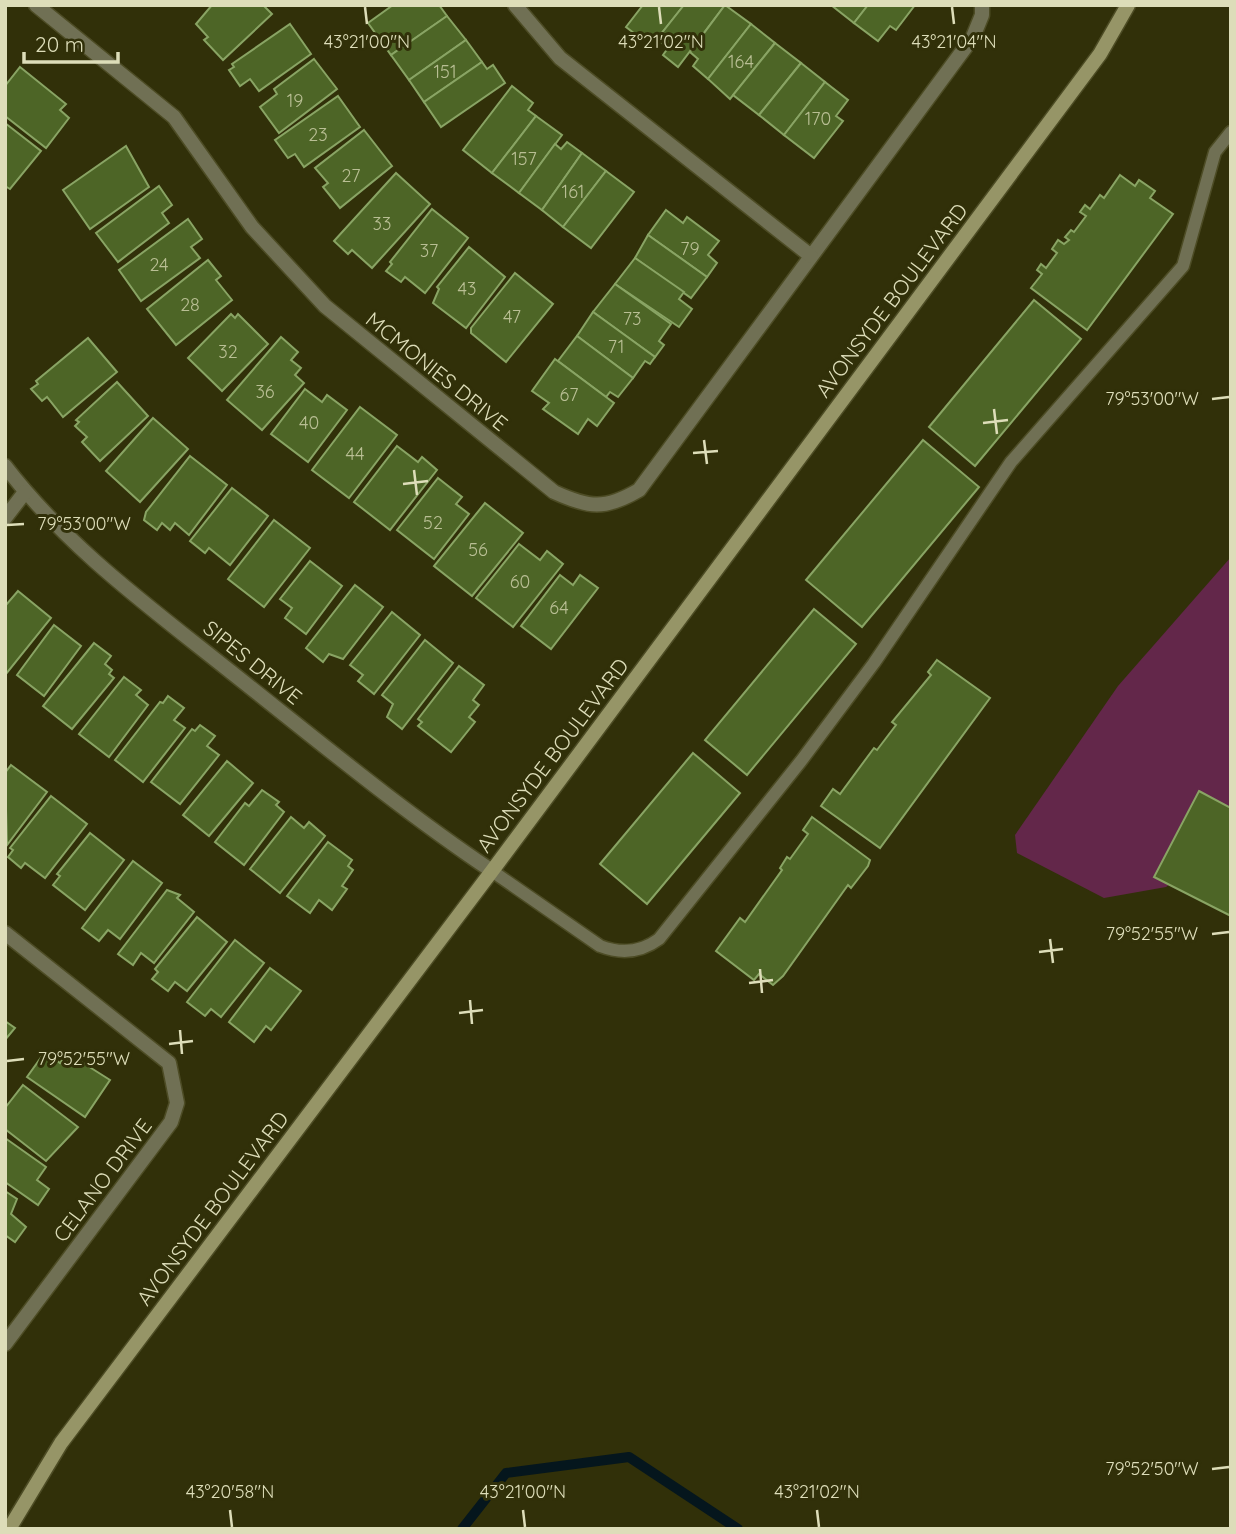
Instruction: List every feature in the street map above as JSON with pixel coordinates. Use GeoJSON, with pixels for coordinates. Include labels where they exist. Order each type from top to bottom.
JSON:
{"type":"FeatureCollection","features":[{"type":"Feature","properties":{"kind":"main road","name":"AVONSYDE BOULEVARD"},"geometry":{"type":"LineString","coordinates":[[9,1529],[61,1443],[492,871],[1100,54],[1128,5]]}},
{"type":"Feature","properties":{"kind":"street","name":"MCMONIES DRIVE"},"geometry":{"type":"LineString","coordinates":[[36,5],[174,117],[252,227],[325,306],[554,492],[577,503],[601,506],[620,501],[639,490],[973,37],[982,15],[982,5]]}},
{"type":"Feature","properties":{"kind":"street"},"geometry":{"type":"LineString","coordinates":[[515,5],[560,58],[811,256]]}},
{"type":"Feature","properties":{"kind":"street","name":"SIPES DRIVE"},"geometry":{"type":"LineString","coordinates":[[5,466],[61,532],[125,587],[434,832],[492,871]]}},
{"type":"Feature","properties":{"kind":"street"},"geometry":{"type":"LineString","coordinates":[[5,518],[25,492]]}},
{"type":"Feature","properties":{"kind":"street","name":"CELANO DRIVE"},"geometry":{"type":"LineString","coordinates":[[5,933],[169,1063],[177,1103],[171,1122],[5,1344]]}},
{"type":"Feature","properties":{"kind":"lane"},"geometry":{"type":"LineString","coordinates":[[492,871],[600,946],[613,951],[639,950],[659,939],[801,761],[866,674],[1012,462],[1183,266],[1215,152],[1231,132]]}},
{"type":"Feature","properties":{"kind":"shaded area"},"geometry":{"type":"Polygon","coordinates":[[[1231,557],[1231,840],[1166,887],[1104,898],[1017,853],[1015,835],[1118,686],[1231,557]]]}},
{"type":"Feature","properties":{"kind":"building"},"geometry":{"type":"Polygon","coordinates":[[[212,5],[263,5],[272,14],[223,60],[204,40],[208,37],[196,24],[212,5]]]}},
{"type":"Feature","properties":{"kind":"building"},"geometry":{"type":"Polygon","coordinates":[[[393,5],[439,5],[447,16],[391,55],[368,23],[393,5]]]}},
{"type":"Feature","properties":{"kind":"building"},"geometry":{"type":"Polygon","coordinates":[[[643,5],[684,5],[657,39],[649,33],[643,40],[626,27],[643,5]]]}},
{"type":"Feature","properties":{"kind":"building"},"geometry":{"type":"Polygon","coordinates":[[[684,5],[725,5],[678,67],[663,55],[668,48],[657,39],[684,5]]]}},
{"type":"Feature","properties":{"kind":"building"},"geometry":{"type":"Polygon","coordinates":[[[725,5],[751,24],[708,79],[693,66],[698,59],[690,52],[725,5]]]}},
{"type":"Feature","properties":{"kind":"building"},"geometry":{"type":"Polygon","coordinates":[[[831,5],[868,5],[854,23],[831,5]]]}},
{"type":"Feature","properties":{"kind":"building"},"geometry":{"type":"Polygon","coordinates":[[[868,5],[915,5],[896,30],[890,26],[878,41],[854,23],[868,5]]]}},
{"type":"Feature","properties":{"kind":"building"},"geometry":{"type":"Polygon","coordinates":[[[447,16],[466,40],[409,80],[391,55],[447,16]]]}},
{"type":"Feature","properties":{"kind":"building"},"geometry":{"type":"Polygon","coordinates":[[[290,24],[311,54],[259,91],[250,79],[240,86],[229,70],[234,67],[232,64],[290,24]]]}},
{"type":"Feature","properties":{"kind":"building"},"geometry":{"type":"Polygon","coordinates":[[[751,24],[775,43],[730,99],[708,79],[751,24]]]}},
{"type":"Feature","properties":{"kind":"building"},"geometry":{"type":"Polygon","coordinates":[[[466,40],[482,62],[424,102],[409,80],[466,40]]]}},
{"type":"Feature","properties":{"kind":"building"},"geometry":{"type":"Polygon","coordinates":[[[775,43],[801,63],[759,115],[733,95],[775,43]]]}},
{"type":"Feature","properties":{"kind":"building"},"geometry":{"type":"Polygon","coordinates":[[[314,59],[337,89],[279,133],[260,107],[277,94],[274,89],[314,59]]]}},
{"type":"Feature","properties":{"kind":"building"},"geometry":{"type":"Polygon","coordinates":[[[482,62],[487,69],[493,65],[505,83],[441,127],[424,102],[482,62]]]}},
{"type":"Feature","properties":{"kind":"building"},"geometry":{"type":"Polygon","coordinates":[[[801,63],[825,82],[784,135],[759,115],[801,63]]]}},
{"type":"Feature","properties":{"kind":"building"},"geometry":{"type":"Polygon","coordinates":[[[20,67],[66,104],[60,110],[69,118],[46,148],[5,116],[5,86],[20,67]]]}},
{"type":"Feature","properties":{"kind":"building"},"geometry":{"type":"Polygon","coordinates":[[[825,82],[848,100],[836,116],[843,121],[814,158],[784,135],[825,82]]]}},
{"type":"Feature","properties":{"kind":"building"},"geometry":{"type":"Polygon","coordinates":[[[512,86],[533,103],[528,110],[536,116],[492,173],[463,150],[512,86]]]}},
{"type":"Feature","properties":{"kind":"building"},"geometry":{"type":"Polygon","coordinates":[[[338,96],[360,127],[304,167],[295,154],[288,158],[275,140],[338,96]]]}},
{"type":"Feature","properties":{"kind":"building"},"geometry":{"type":"Polygon","coordinates":[[[536,116],[562,135],[519,193],[492,173],[536,116]]]}},
{"type":"Feature","properties":{"kind":"building"},"geometry":{"type":"Polygon","coordinates":[[[5,123],[41,151],[10,189],[5,186],[5,123]]]}},
{"type":"Feature","properties":{"kind":"building"},"geometry":{"type":"Polygon","coordinates":[[[364,130],[392,166],[340,208],[323,187],[328,183],[315,168],[364,130]]]}},
{"type":"Feature","properties":{"kind":"building"},"geometry":{"type":"Polygon","coordinates":[[[567,142],[582,153],[542,210],[519,193],[555,144],[561,149],[567,142]]]}},
{"type":"Feature","properties":{"kind":"building"},"geometry":{"type":"Polygon","coordinates":[[[126,146],[149,187],[90,229],[63,190],[126,146]]]}},
{"type":"Feature","properties":{"kind":"building"},"geometry":{"type":"Polygon","coordinates":[[[582,153],[606,171],[563,227],[542,210],[582,153]]]}},
{"type":"Feature","properties":{"kind":"building"},"geometry":{"type":"Polygon","coordinates":[[[606,171],[634,192],[591,248],[563,227],[606,171]]]}},
{"type":"Feature","properties":{"kind":"building"},"geometry":{"type":"Polygon","coordinates":[[[396,173],[430,204],[372,268],[352,250],[348,254],[334,241],[396,173]]]}},
{"type":"Feature","properties":{"kind":"building"},"geometry":{"type":"Polygon","coordinates":[[[1120,175],[1135,186],[1139,180],[1155,191],[1150,198],[1173,214],[1087,330],[1031,288],[1042,274],[1037,270],[1041,264],[1046,268],[1057,253],[1052,249],[1058,240],[1064,244],[1069,240],[1065,237],[1071,230],[1074,232],[1086,216],[1080,212],[1085,205],[1090,209],[1100,195],[1104,198],[1120,175]]]}},
{"type":"Feature","properties":{"kind":"building"},"geometry":{"type":"Polygon","coordinates":[[[159,186],[172,205],[162,213],[169,223],[118,262],[96,233],[159,186]]]}},
{"type":"Feature","properties":{"kind":"building"},"geometry":{"type":"Polygon","coordinates":[[[432,209],[468,238],[425,293],[405,277],[401,282],[386,271],[392,264],[390,262],[432,209]]]}},
{"type":"Feature","properties":{"kind":"building"},"geometry":{"type":"Polygon","coordinates":[[[666,210],[683,223],[687,217],[719,241],[708,255],[717,263],[707,277],[648,235],[666,210]]]}},
{"type":"Feature","properties":{"kind":"building"},"geometry":{"type":"Polygon","coordinates":[[[188,219],[202,239],[191,247],[200,258],[141,301],[119,270],[188,219]]]}},
{"type":"Feature","properties":{"kind":"building"},"geometry":{"type":"Polygon","coordinates":[[[648,235],[707,277],[691,298],[635,258],[648,235]]]}},
{"type":"Feature","properties":{"kind":"building"},"geometry":{"type":"Polygon","coordinates":[[[469,247],[505,277],[466,328],[433,303],[439,289],[437,287],[469,247]]]}},
{"type":"Feature","properties":{"kind":"building"},"geometry":{"type":"Polygon","coordinates":[[[635,258],[684,292],[679,299],[692,309],[679,327],[615,284],[635,258]]]}},
{"type":"Feature","properties":{"kind":"building"},"geometry":{"type":"Polygon","coordinates":[[[208,260],[221,276],[216,280],[232,300],[176,345],[147,309],[208,260]]]}},
{"type":"Feature","properties":{"kind":"building"},"geometry":{"type":"Polygon","coordinates":[[[515,273],[553,304],[506,362],[471,333],[471,328],[515,273]]]}},
{"type":"Feature","properties":{"kind":"building"},"geometry":{"type":"Polygon","coordinates":[[[615,284],[671,324],[659,341],[664,345],[655,357],[593,312],[615,284]]]}},
{"type":"Feature","properties":{"kind":"building"},"geometry":{"type":"Polygon","coordinates":[[[1034,300],[1081,339],[975,466],[929,427],[1034,300]]]}},
{"type":"Feature","properties":{"kind":"building"},"geometry":{"type":"Polygon","coordinates":[[[593,312],[655,357],[650,364],[645,361],[633,378],[577,336],[593,312]]]}},
{"type":"Feature","properties":{"kind":"building"},"geometry":{"type":"Polygon","coordinates":[[[231,314],[235,318],[238,314],[268,344],[222,391],[188,358],[231,314]]]}},
{"type":"Feature","properties":{"kind":"building"},"geometry":{"type":"Polygon","coordinates":[[[577,336],[633,378],[618,397],[610,392],[606,397],[558,361],[577,336]]]}},
{"type":"Feature","properties":{"kind":"building"},"geometry":{"type":"Polygon","coordinates":[[[281,337],[298,352],[291,360],[301,368],[295,375],[304,383],[262,430],[227,400],[281,337]]]}},
{"type":"Feature","properties":{"kind":"building"},"geometry":{"type":"Polygon","coordinates":[[[88,338],[117,372],[63,417],[47,397],[42,401],[31,389],[38,384],[36,381],[88,338]]]}},
{"type":"Feature","properties":{"kind":"building"},"geometry":{"type":"Polygon","coordinates":[[[555,359],[614,403],[597,426],[588,419],[578,434],[543,409],[549,403],[532,391],[555,359]]]}},
{"type":"Feature","properties":{"kind":"building"},"geometry":{"type":"Polygon","coordinates":[[[117,382],[148,416],[100,461],[82,442],[87,437],[75,426],[79,422],[76,420],[117,382]]]}},
{"type":"Feature","properties":{"kind":"building"},"geometry":{"type":"Polygon","coordinates":[[[305,389],[322,402],[327,395],[347,410],[308,462],[271,434],[305,389]]]}},
{"type":"Feature","properties":{"kind":"building"},"geometry":{"type":"Polygon","coordinates":[[[360,407],[397,435],[349,498],[312,470],[360,407]]]}},
{"type":"Feature","properties":{"kind":"building"},"geometry":{"type":"Polygon","coordinates":[[[153,418],[188,449],[140,502],[106,471],[153,418]]]}},
{"type":"Feature","properties":{"kind":"building"},"geometry":{"type":"Polygon","coordinates":[[[923,440],[979,487],[862,627],[806,580],[923,440]]]}},
{"type":"Feature","properties":{"kind":"building"},"geometry":{"type":"Polygon","coordinates":[[[397,446],[418,462],[422,457],[437,470],[390,530],[354,502],[397,446]]]}},
{"type":"Feature","properties":{"kind":"building"},"geometry":{"type":"Polygon","coordinates":[[[190,456],[227,485],[189,535],[175,523],[170,530],[162,523],[157,530],[144,520],[146,512],[190,456]]]}},
{"type":"Feature","properties":{"kind":"building"},"geometry":{"type":"Polygon","coordinates":[[[438,478],[462,497],[456,504],[469,514],[434,559],[397,530],[438,478]]]}},
{"type":"Feature","properties":{"kind":"building"},"geometry":{"type":"Polygon","coordinates":[[[232,488],[268,516],[230,565],[209,548],[205,553],[190,541],[232,488]]]}},
{"type":"Feature","properties":{"kind":"building"},"geometry":{"type":"Polygon","coordinates":[[[485,503],[523,533],[472,596],[434,566],[485,503]]]}},
{"type":"Feature","properties":{"kind":"building"},"geometry":{"type":"Polygon","coordinates":[[[274,520],[310,548],[264,607],[228,579],[274,520]]]}},
{"type":"Feature","properties":{"kind":"building"},"geometry":{"type":"Polygon","coordinates":[[[519,544],[540,560],[547,551],[563,564],[513,627],[476,598],[519,544]]]}},
{"type":"Feature","properties":{"kind":"building"},"geometry":{"type":"Polygon","coordinates":[[[310,561],[342,586],[306,634],[285,618],[292,608],[280,599],[310,561]]]}},
{"type":"Feature","properties":{"kind":"building"},"geometry":{"type":"Polygon","coordinates":[[[560,575],[573,585],[580,575],[598,588],[551,649],[521,626],[560,575]]]}},
{"type":"Feature","properties":{"kind":"building"},"geometry":{"type":"Polygon","coordinates":[[[355,585],[383,607],[343,659],[329,654],[323,662],[306,648],[355,585]]]}},
{"type":"Feature","properties":{"kind":"building"},"geometry":{"type":"Polygon","coordinates":[[[18,591],[51,618],[6,674],[5,606],[18,591]]]}},
{"type":"Feature","properties":{"kind":"building"},"geometry":{"type":"Polygon","coordinates":[[[814,609],[856,644],[747,775],[705,740],[814,609]]]}},
{"type":"Feature","properties":{"kind":"building"},"geometry":{"type":"Polygon","coordinates":[[[392,612],[420,635],[374,694],[358,681],[363,675],[350,665],[392,612]]]}},
{"type":"Feature","properties":{"kind":"building"},"geometry":{"type":"Polygon","coordinates":[[[54,625],[81,646],[44,696],[17,675],[54,625]]]}},
{"type":"Feature","properties":{"kind":"building"},"geometry":{"type":"Polygon","coordinates":[[[425,640],[453,663],[402,729],[387,717],[393,704],[382,695],[425,640]]]}},
{"type":"Feature","properties":{"kind":"building"},"geometry":{"type":"Polygon","coordinates":[[[94,643],[111,656],[105,664],[112,670],[109,674],[114,678],[72,729],[43,706],[94,643]]]}},
{"type":"Feature","properties":{"kind":"building"},"geometry":{"type":"Polygon","coordinates":[[[937,660],[990,698],[880,848],[821,806],[833,789],[840,794],[874,748],[877,750],[896,725],[892,722],[931,675],[928,672],[937,660]]]}},
{"type":"Feature","properties":{"kind":"building"},"geometry":{"type":"Polygon","coordinates":[[[459,666],[484,685],[473,700],[479,705],[469,717],[475,722],[451,752],[418,726],[422,722],[418,719],[459,666]]]}},
{"type":"Feature","properties":{"kind":"building"},"geometry":{"type":"Polygon","coordinates":[[[124,677],[141,690],[136,695],[148,705],[109,757],[79,734],[124,677]]]}},
{"type":"Feature","properties":{"kind":"building"},"geometry":{"type":"Polygon","coordinates":[[[168,696],[184,708],[174,720],[185,728],[143,782],[115,760],[160,702],[163,703],[168,696]]]}},
{"type":"Feature","properties":{"kind":"building"},"geometry":{"type":"Polygon","coordinates":[[[200,725],[215,736],[207,746],[219,755],[180,804],[151,782],[192,729],[195,731],[200,725]]]}},
{"type":"Feature","properties":{"kind":"building"},"geometry":{"type":"Polygon","coordinates":[[[693,753],[740,793],[647,904],[600,864],[693,753]]]}},
{"type":"Feature","properties":{"kind":"building"},"geometry":{"type":"Polygon","coordinates":[[[227,761],[253,783],[209,836],[183,815],[227,761]]]}},
{"type":"Feature","properties":{"kind":"building"},"geometry":{"type":"Polygon","coordinates":[[[11,765],[47,792],[7,845],[5,773],[11,765]]]}},
{"type":"Feature","properties":{"kind":"building"},"geometry":{"type":"Polygon","coordinates":[[[262,790],[279,802],[276,805],[284,812],[244,865],[215,842],[245,803],[249,806],[262,790]]]}},
{"type":"Feature","properties":{"kind":"building"},"geometry":{"type":"Polygon","coordinates":[[[1199,791],[1231,808],[1231,916],[1154,877],[1199,791]]]}},
{"type":"Feature","properties":{"kind":"building"},"geometry":{"type":"Polygon","coordinates":[[[51,796],[87,824],[45,878],[25,863],[21,868],[8,857],[13,850],[10,848],[51,796]]]}},
{"type":"Feature","properties":{"kind":"building"},"geometry":{"type":"Polygon","coordinates":[[[291,817],[304,828],[309,822],[325,836],[280,893],[250,869],[291,817]]]}},
{"type":"Feature","properties":{"kind":"building"},"geometry":{"type":"Polygon","coordinates":[[[812,817],[870,860],[868,866],[851,888],[848,885],[783,976],[773,985],[759,974],[754,980],[716,951],[740,918],[745,922],[782,870],[780,868],[787,857],[790,859],[808,834],[803,830],[812,817]]]}},
{"type":"Feature","properties":{"kind":"building"},"geometry":{"type":"Polygon","coordinates":[[[90,833],[124,860],[85,910],[53,885],[60,876],[57,874],[90,833]]]}},
{"type":"Feature","properties":{"kind":"building"},"geometry":{"type":"Polygon","coordinates":[[[328,842],[352,860],[348,866],[353,870],[342,886],[347,889],[332,910],[319,900],[310,913],[287,896],[328,842]]]}},
{"type":"Feature","properties":{"kind":"building"},"geometry":{"type":"Polygon","coordinates":[[[133,861],[162,883],[120,939],[108,930],[99,941],[82,928],[133,861]]]}},
{"type":"Feature","properties":{"kind":"building"},"geometry":{"type":"Polygon","coordinates":[[[167,890],[180,895],[177,898],[194,912],[154,963],[141,953],[133,965],[118,954],[167,890]]]}},
{"type":"Feature","properties":{"kind":"building"},"geometry":{"type":"Polygon","coordinates":[[[197,917],[227,942],[187,991],[175,982],[168,991],[152,979],[158,972],[155,969],[197,917]]]}},
{"type":"Feature","properties":{"kind":"building"},"geometry":{"type":"Polygon","coordinates":[[[235,940],[264,963],[221,1017],[211,1009],[205,1016],[187,1002],[235,940]]]}},
{"type":"Feature","properties":{"kind":"building"},"geometry":{"type":"Polygon","coordinates":[[[270,968],[301,991],[271,1030],[266,1026],[254,1042],[229,1022],[270,968]]]}},
{"type":"Feature","properties":{"kind":"building"},"geometry":{"type":"Polygon","coordinates":[[[5,1021],[15,1028],[5,1040],[5,1021]]]}},
{"type":"Feature","properties":{"kind":"building"},"geometry":{"type":"Polygon","coordinates":[[[45,1052],[60,1063],[65,1056],[78,1064],[80,1061],[110,1080],[85,1117],[27,1077],[45,1052]]]}},
{"type":"Feature","properties":{"kind":"building"},"geometry":{"type":"Polygon","coordinates":[[[23,1085],[78,1127],[46,1161],[5,1129],[5,1108],[23,1085]]]}},
{"type":"Feature","properties":{"kind":"building"},"geometry":{"type":"Polygon","coordinates":[[[5,1138],[46,1167],[37,1180],[49,1189],[38,1205],[5,1182],[5,1138]]]}},
{"type":"Feature","properties":{"kind":"building"},"geometry":{"type":"Polygon","coordinates":[[[5,1191],[17,1199],[11,1214],[26,1227],[15,1242],[5,1235],[5,1191]]]}},
{"type":"Feature","properties":{"kind":"waterway"},"geometry":{"type":"LineString","coordinates":[[462,1529],[506,1473],[629,1457],[738,1529]]}}]}
